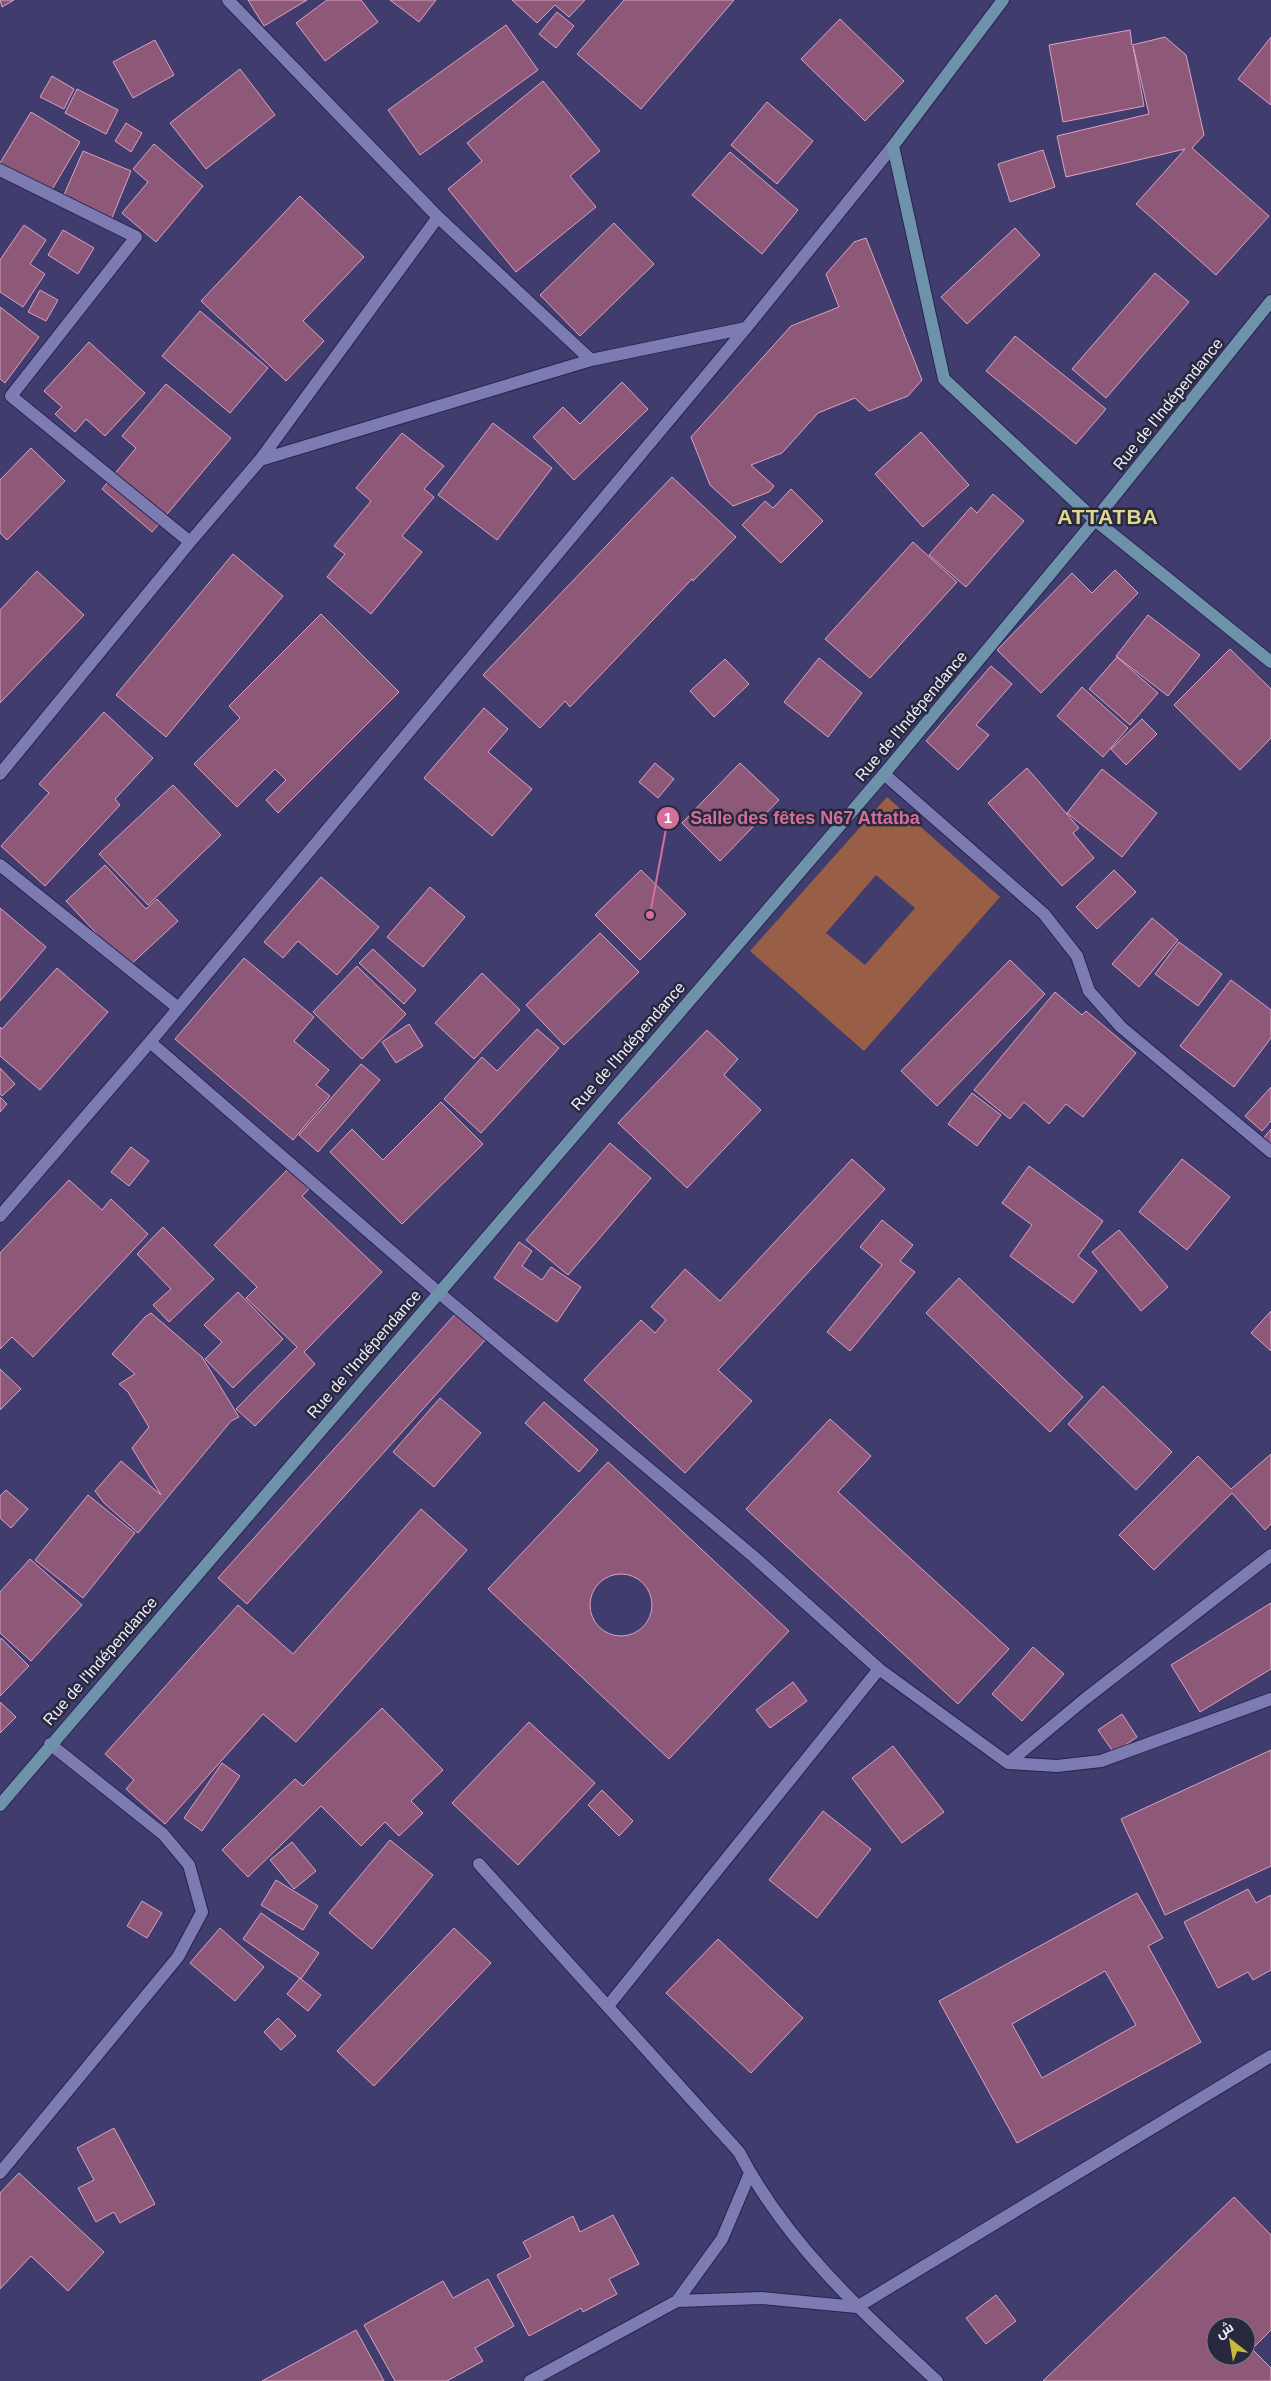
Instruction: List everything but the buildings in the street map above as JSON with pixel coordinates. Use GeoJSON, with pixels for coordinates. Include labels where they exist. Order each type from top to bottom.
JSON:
{"type":"FeatureCollection","features":[{"type":"Feature","properties":{"kind":"main road"},"geometry":{"type":"LineString","coordinates":[[1003,0],[893,146],[944,379],[1095,520],[1271,662]]}},
{"type":"Feature","properties":{"kind":"main road","name":"Rue de l'Indépendance"},"geometry":{"type":"LineString","coordinates":[[0,1805],[50,1744],[884,774],[1095,520],[1271,303]]}},
{"type":"Feature","properties":{"kind":"street"},"geometry":{"type":"LineString","coordinates":[[228,0],[438,217],[591,360]]}},
{"type":"Feature","properties":{"kind":"street"},"geometry":{"type":"LineString","coordinates":[[0,1216],[150,1042],[177,1007],[746,328],[893,146]]}},
{"type":"Feature","properties":{"kind":"street"},"geometry":{"type":"LineString","coordinates":[[0,170],[136,238],[12,396],[190,542]]}},
{"type":"Feature","properties":{"kind":"street"},"geometry":{"type":"LineString","coordinates":[[0,774],[190,542],[260,460],[438,217]]}},
{"type":"Feature","properties":{"kind":"street"},"geometry":{"type":"LineString","coordinates":[[260,460],[591,360],[746,328]]}},
{"type":"Feature","properties":{"kind":"street"},"geometry":{"type":"LineString","coordinates":[[884,774],[1044,914],[1077,956],[1089,991],[1121,1027],[1271,1152]]}},
{"type":"Feature","properties":{"kind":"street"},"geometry":{"type":"LineString","coordinates":[[0,865],[177,1007]]}},
{"type":"Feature","properties":{"kind":"street"},"geometry":{"type":"LineString","coordinates":[[150,1042],[438,1292],[753,1556],[879,1669],[1008,1763],[1057,1766],[1101,1761],[1271,1699]]}},
{"type":"Feature","properties":{"kind":"street"},"geometry":{"type":"LineString","coordinates":[[1008,1763],[1085,1699],[1271,1555]]}},
{"type":"Feature","properties":{"kind":"street"},"geometry":{"type":"LineString","coordinates":[[608,2006],[879,1669]]}},
{"type":"Feature","properties":{"kind":"street"},"geometry":{"type":"LineString","coordinates":[[0,2173],[178,1957],[202,1912],[189,1865],[163,1834],[50,1744]]}},
{"type":"Feature","properties":{"kind":"street"},"geometry":{"type":"LineString","coordinates":[[479,1864],[739,2152],[750,2173],[796,2240],[857,2307],[937,2381]]}},
{"type":"Feature","properties":{"kind":"street"},"geometry":{"type":"LineString","coordinates":[[530,2381],[677,2302],[761,2298],[857,2307],[1271,2056]]}},
{"type":"Feature","properties":{"kind":"street"},"geometry":{"type":"LineString","coordinates":[[677,2302],[722,2239],[750,2173]]}},
{"type":"Feature","properties":{"kind":"shaded area"},"geometry":{"type":"Polygon","coordinates":[[[887,797],[1000,897],[864,1051],[750,951],[887,797]],[[876,875],[826,933],[865,965],[915,908],[876,875]]]}},
{"type":"Feature","properties":{"kind":"place","name":"Salle des fêtes N67 Attatba"},"geometry":{"type":"Point","coordinates":[650,915]}},
{"type":"Feature","properties":{"kind":"district","name":"ATTATBA"},"geometry":{"type":"Point","coordinates":[1108,516]}}]}
